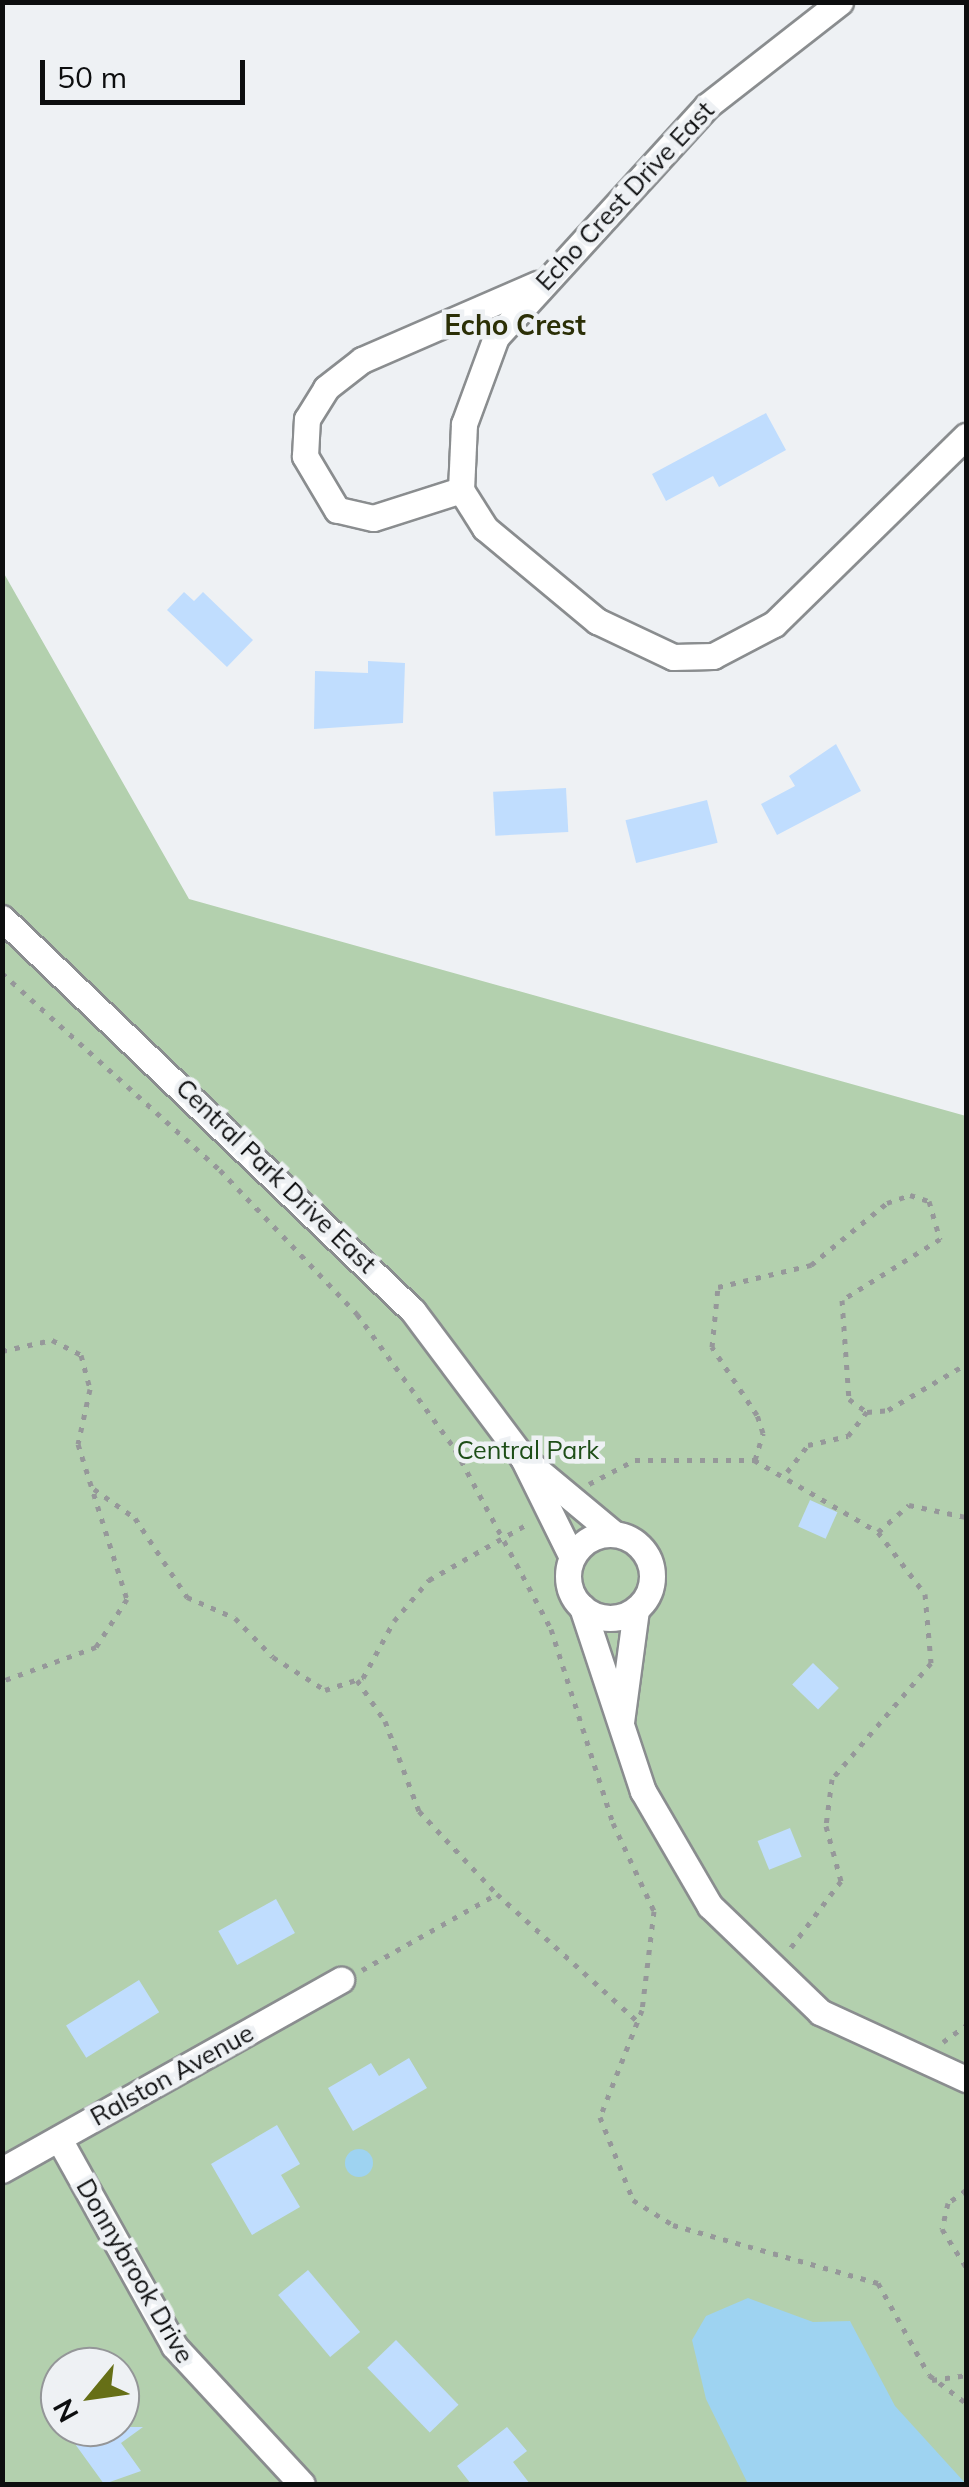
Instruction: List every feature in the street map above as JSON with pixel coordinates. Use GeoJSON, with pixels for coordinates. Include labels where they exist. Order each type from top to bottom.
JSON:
{"type":"FeatureCollection","features":[{"type":"Feature","properties":{"kind":"street","name":"Echo Crest Drive East"},"geometry":{"type":"LineString","coordinates":[[461,490],[464,424],[482,366],[543,282],[707,106],[840,2]]}},
{"type":"Feature","properties":{"kind":"street"},"geometry":{"type":"LineString","coordinates":[[543,282],[362,360],[326,388],[308,419],[305,456],[338,510],[373,518],[461,490],[485,528],[597,621],[673,657],[713,656],[774,624],[966,436]]}},
{"type":"Feature","properties":{"kind":"street","name":"Central Park Drive East"},"geometry":{"type":"LineString","coordinates":[[2,918],[370,1264],[523,1458],[572,1557],[568,1584],[582,1607],[620,1727],[692,1881],[797,1994],[880,2046],[966,2079]]}},
{"type":"Feature","properties":{"kind":"street","name":"Central Park Drive East"},"geometry":{"type":"LineString","coordinates":[[523,1458],[613,1533],[639,1545],[652,1570],[636,1609],[620,1727]]}},
{"type":"Feature","properties":{"kind":"street"},"geometry":{"type":"LineString","coordinates":[[572,1557],[588,1539],[613,1533]]}},
{"type":"Feature","properties":{"kind":"street"},"geometry":{"type":"LineString","coordinates":[[582,1607],[614,1618],[636,1609]]}},
{"type":"Feature","properties":{"kind":"street","name":"Ralston Avenue"},"geometry":{"type":"LineString","coordinates":[[2,2170],[341,1980]]}},
{"type":"Feature","properties":{"kind":"street","name":"Donnybrook Drive"},"geometry":{"type":"LineString","coordinates":[[59,2138],[174,2346],[302,2484]]}},
{"type":"Feature","properties":{"kind":"path"},"geometry":{"type":"LineString","coordinates":[[2,973],[220,1170],[357,1314],[455,1449],[551,1629],[613,1823],[654,1911],[636,2021],[600,2116],[633,2200],[673,2225],[878,2283],[932,2380],[966,2403]]}},
{"type":"Feature","properties":{"kind":"path"},"geometry":{"type":"LineString","coordinates":[[754,1460],[764,1433],[757,1415],[712,1347],[718,1287],[810,1265],[910,1195],[929,1201],[940,1238],[855,1288],[837,1310],[849,1399],[867,1412]]}},
{"type":"Feature","properties":{"kind":"path"},"geometry":{"type":"LineString","coordinates":[[2,1351],[52,1340],[82,1355],[90,1389],[74,1426],[94,1489],[101,1537],[126,1580],[116,1626],[96,1647],[2,1682]]}},
{"type":"Feature","properties":{"kind":"path"},"geometry":{"type":"LineString","coordinates":[[786,1473],[808,1445],[848,1436],[867,1412],[930,1393],[966,1364]]}},
{"type":"Feature","properties":{"kind":"path"},"geometry":{"type":"LineString","coordinates":[[574,1494],[621,1462],[754,1460],[786,1473],[878,1532],[925,1594],[931,1664],[832,1780],[826,1826],[841,1881],[793,1937],[791,1962]]}},
{"type":"Feature","properties":{"kind":"path"},"geometry":{"type":"LineString","coordinates":[[94,1489],[135,1518],[198,1605],[236,1618],[273,1657],[325,1690],[357,1680],[419,1590],[541,1516]]}},
{"type":"Feature","properties":{"kind":"path"},"geometry":{"type":"LineString","coordinates":[[878,1532],[909,1505],[966,1517]]}},
{"type":"Feature","properties":{"kind":"path"},"geometry":{"type":"LineString","coordinates":[[357,1680],[385,1721],[419,1811],[497,1894],[636,2021]]}},
{"type":"Feature","properties":{"kind":"path"},"geometry":{"type":"LineString","coordinates":[[341,1980],[497,1894]]}},
{"type":"Feature","properties":{"kind":"path"},"geometry":{"type":"LineString","coordinates":[[966,2190],[942,2220],[966,2268]]}},
{"type":"Feature","properties":{"kind":"path"},"geometry":{"type":"LineString","coordinates":[[932,2380],[966,2375]]}},
{"type":"Feature","properties":{"kind":"green space","name":"Central Park"},"geometry":{"type":"Polygon","coordinates":[[[2,570],[189,899],[966,1116],[966,2484],[3,2484],[2,570]]]}},
{"type":"Feature","properties":{"kind":"water"},"geometry":{"type":"Polygon","coordinates":[[[359,2149],[369,2153],[373,2163],[369,2173],[359,2177],[349,2173],[345,2163],[349,2153],[359,2149]]]}},
{"type":"Feature","properties":{"kind":"water"},"geometry":{"type":"Polygon","coordinates":[[[748,2298],[813,2322],[850,2321],[895,2406],[966,2484],[748,2484],[706,2399],[692,2340],[706,2316],[748,2298]]]}},
{"type":"Feature","properties":{"kind":"building"},"geometry":{"type":"Polygon","coordinates":[[[766,413],[786,450],[719,487],[713,476],[666,501],[652,474],[766,413]]]}},
{"type":"Feature","properties":{"kind":"building"},"geometry":{"type":"Polygon","coordinates":[[[184,592],[194,601],[203,592],[253,640],[227,667],[167,610],[184,592]]]}},
{"type":"Feature","properties":{"kind":"building"},"geometry":{"type":"Polygon","coordinates":[[[368,661],[405,663],[403,723],[314,729],[315,671],[368,673],[368,661]]]}},
{"type":"Feature","properties":{"kind":"building"},"geometry":{"type":"Polygon","coordinates":[[[836,744],[861,791],[777,835],[761,804],[795,786],[789,776],[836,744]]]}},
{"type":"Feature","properties":{"kind":"building"},"geometry":{"type":"Polygon","coordinates":[[[566,788],[568,832],[495,836],[493,792],[566,788]]]}},
{"type":"Feature","properties":{"kind":"building"},"geometry":{"type":"Polygon","coordinates":[[[707,800],[718,843],[636,863],[625,820],[707,800]]]}},
{"type":"Feature","properties":{"kind":"building"},"geometry":{"type":"Polygon","coordinates":[[[810,1500],[837,1512],[826,1539],[798,1526],[810,1500]]]}},
{"type":"Feature","properties":{"kind":"building"},"geometry":{"type":"Polygon","coordinates":[[[813,1663],[839,1688],[818,1710],[792,1685],[813,1663]]]}},
{"type":"Feature","properties":{"kind":"building"},"geometry":{"type":"Polygon","coordinates":[[[790,1828],[802,1857],[769,1870],[758,1841],[790,1828]]]}},
{"type":"Feature","properties":{"kind":"building"},"geometry":{"type":"Polygon","coordinates":[[[276,1899],[295,1933],[237,1965],[218,1931],[276,1899]]]}},
{"type":"Feature","properties":{"kind":"building"},"geometry":{"type":"Polygon","coordinates":[[[139,1980],[159,2012],[86,2058],[66,2026],[139,1980]]]}},
{"type":"Feature","properties":{"kind":"building"},"geometry":{"type":"Polygon","coordinates":[[[409,2058],[427,2088],[353,2131],[328,2088],[371,2063],[379,2076],[409,2058]]]}},
{"type":"Feature","properties":{"kind":"building"},"geometry":{"type":"Polygon","coordinates":[[[277,2125],[300,2164],[281,2175],[300,2207],[252,2235],[211,2164],[277,2125]]]}},
{"type":"Feature","properties":{"kind":"building"},"geometry":{"type":"Polygon","coordinates":[[[308,2270],[360,2332],[330,2357],[278,2295],[308,2270]]]}},
{"type":"Feature","properties":{"kind":"building"},"geometry":{"type":"Polygon","coordinates":[[[396,2340],[459,2405],[430,2433],[367,2368],[396,2340]]]}},
{"type":"Feature","properties":{"kind":"building"},"geometry":{"type":"Polygon","coordinates":[[[507,2427],[527,2451],[513,2462],[530,2484],[471,2484],[457,2466],[507,2427]]]}},
{"type":"Feature","properties":{"kind":"building"},"geometry":{"type":"Polygon","coordinates":[[[77,2447],[124,2447],[141,2471],[104,2484],[77,2447]]]}},
{"type":"Feature","properties":{"kind":"district","name":"Echo Crest"},"geometry":{"type":"Point","coordinates":[515,325]}}]}
